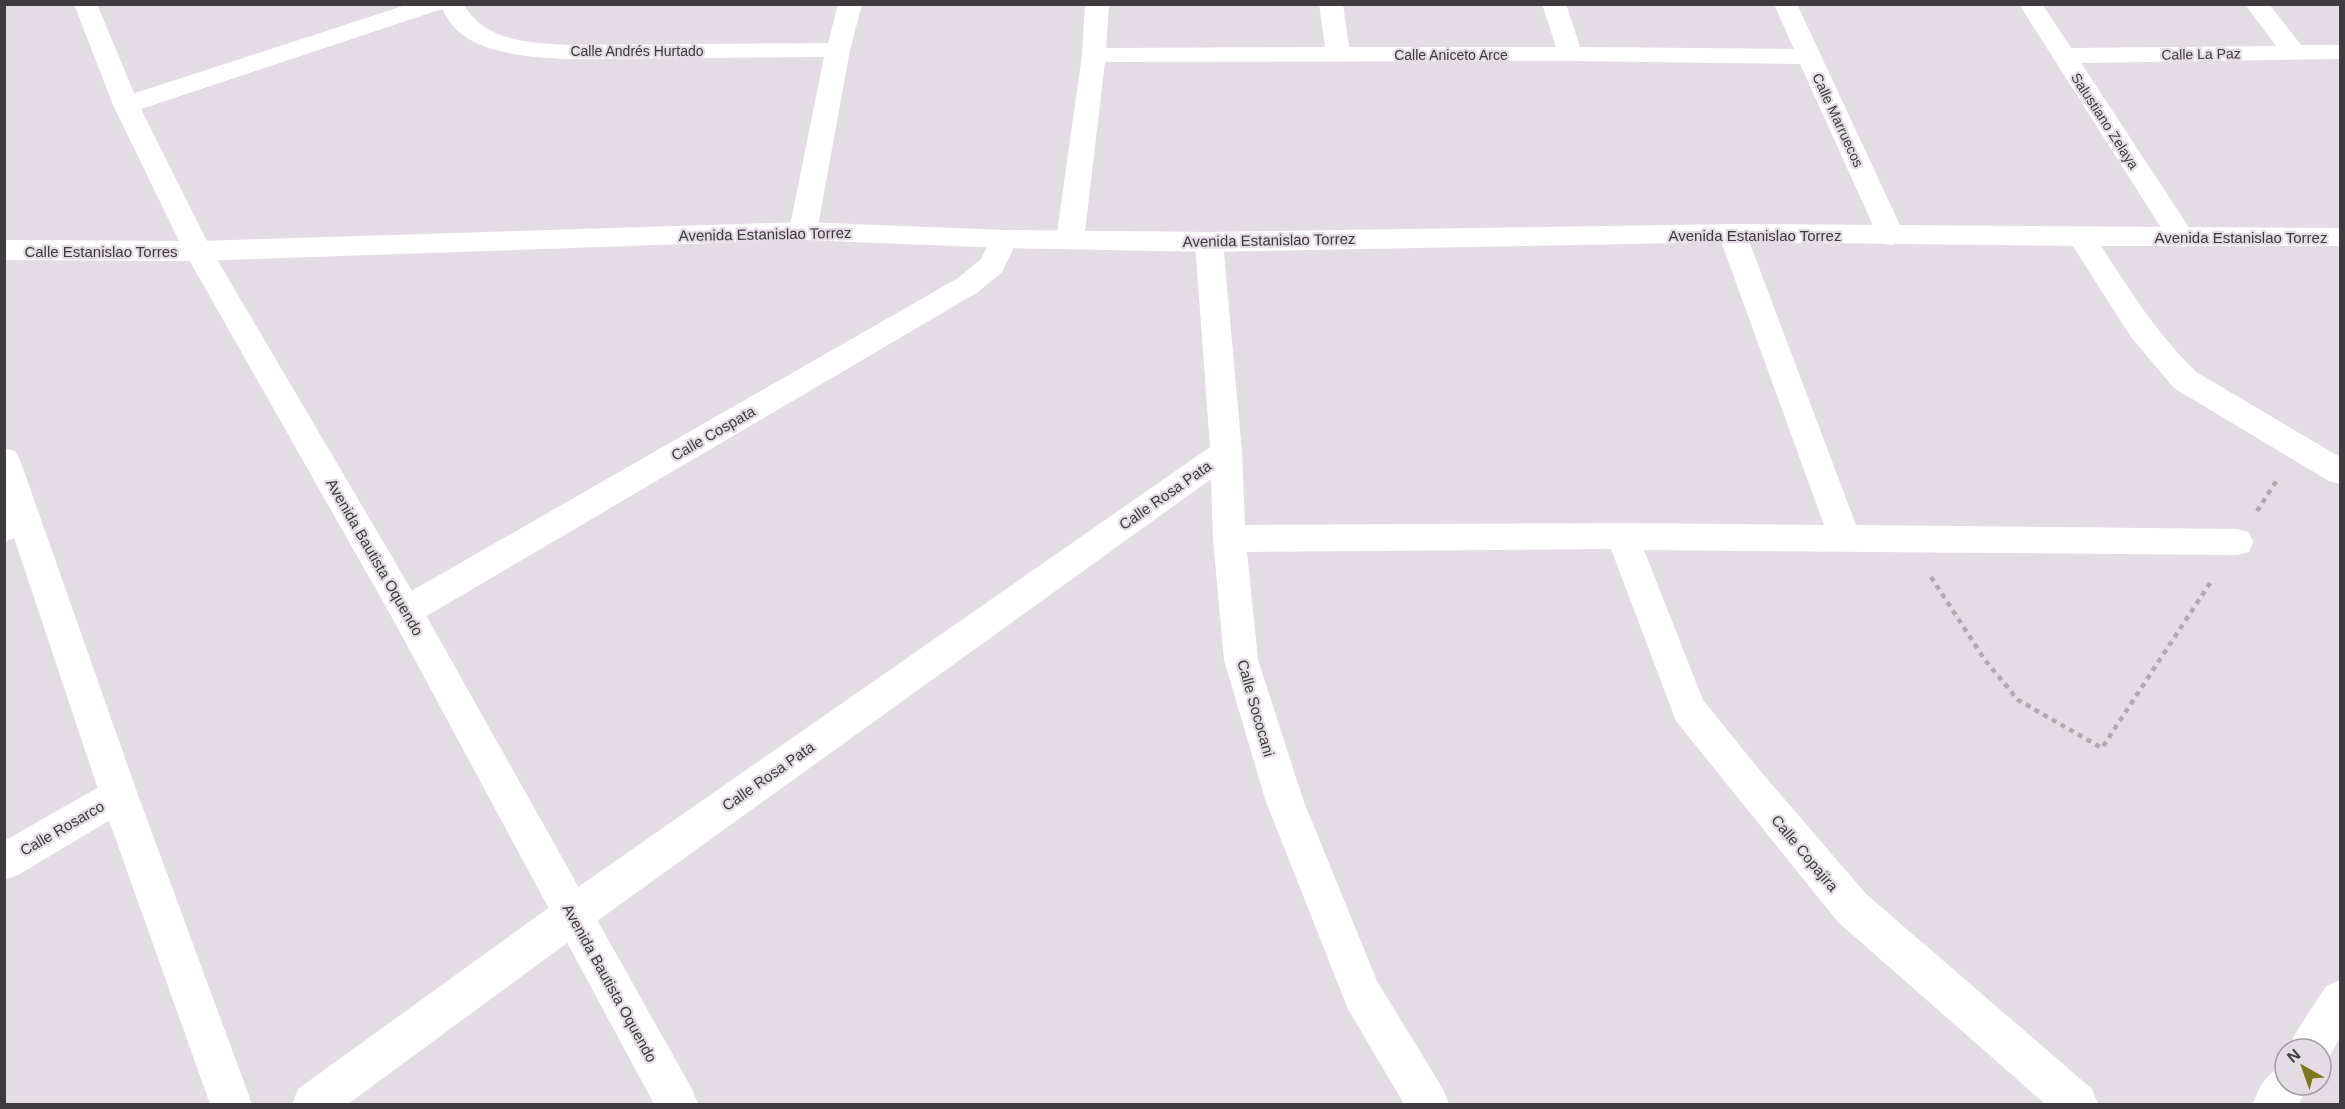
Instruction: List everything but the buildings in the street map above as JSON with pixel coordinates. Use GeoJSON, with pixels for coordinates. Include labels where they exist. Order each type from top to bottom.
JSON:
{"type":"FeatureCollection","features":[{"type":"Feature","properties":{"kind":"street","name":"Avenida Bautista Oquendo"},"geometry":{"type":"LineString","coordinates":[[85,4],[126,105],[198,251],[406,611],[677,1104]]}},
{"type":"Feature","properties":{"kind":"street"},"geometry":{"type":"LineString","coordinates":[[126,105],[434,4]]}},
{"type":"Feature","properties":{"kind":"street","name":"Calle Andrés Hurtado"},"geometry":{"type":"LineString","coordinates":[[451,4],[468,28],[493,40],[522,48],[567,52],[838,50]]}},
{"type":"Feature","properties":{"kind":"street"},"geometry":{"type":"LineString","coordinates":[[803,231],[838,50],[850,4]]}},
{"type":"Feature","properties":{"kind":"street"},"geometry":{"type":"LineString","coordinates":[[1070,240],[1094,56],[1097,4]]}},
{"type":"Feature","properties":{"kind":"street"},"geometry":{"type":"LineString","coordinates":[[1331,4],[1338,56]]}},
{"type":"Feature","properties":{"kind":"street"},"geometry":{"type":"LineString","coordinates":[[1554,4],[1570,54]]}},
{"type":"Feature","properties":{"kind":"street","name":"Calle Marruecos"},"geometry":{"type":"LineString","coordinates":[[1785,4],[1891,236]]}},
{"type":"Feature","properties":{"kind":"street","name":"Salustiano Zelaya"},"geometry":{"type":"LineString","coordinates":[[2030,4],[2182,238]]}},
{"type":"Feature","properties":{"kind":"street"},"geometry":{"type":"LineString","coordinates":[[2256,4],[2294,52]]}},
{"type":"Feature","properties":{"kind":"street","name":"Calle La Paz"},"geometry":{"type":"LineString","coordinates":[[2062,56],[2340,52]]}},
{"type":"Feature","properties":{"kind":"street","name":"Calle Aniceto Arce"},"geometry":{"type":"LineString","coordinates":[[1094,56],[1570,54],[1809,57]]}},
{"type":"Feature","properties":{"kind":"street","name":"Avenida Estanislao Torrez"},"geometry":{"type":"LineString","coordinates":[[198,251],[803,231],[1004,239],[1209,242],[1732,233],[2182,238],[2340,237]]}},
{"type":"Feature","properties":{"kind":"street"},"geometry":{"type":"LineString","coordinates":[[1732,233],[1845,538]]}},
{"type":"Feature","properties":{"kind":"street"},"geometry":{"type":"LineString","coordinates":[[2081,237],[2144,336],[2163,360],[2184,380],[2340,472]]}},
{"type":"Feature","properties":{"kind":"street","name":"Calle Cospata"},"geometry":{"type":"LineString","coordinates":[[406,611],[968,285],[992,265],[1004,239]]}},
{"type":"Feature","properties":{"kind":"street","name":"Calle Sococani"},"geometry":{"type":"LineString","coordinates":[[1209,242],[1227,452],[1229,539],[1241,660],[1285,802],[1362,995],[1428,1104]]}},
{"type":"Feature","properties":{"kind":"street","name":"Calle Estanislao Torres"},"geometry":{"type":"LineString","coordinates":[[4,250],[198,251]]}},
{"type":"Feature","properties":{"kind":"street","name":"Calle Rosa Pata"},"geometry":{"type":"LineString","coordinates":[[313,1104],[572,915],[1227,452]]}},
{"type":"Feature","properties":{"kind":"street"},"geometry":{"type":"LineString","coordinates":[[4,460],[14,525],[119,795],[231,1104]]}},
{"type":"Feature","properties":{"kind":"street"},"geometry":{"type":"LineString","coordinates":[[1229,539],[1622,536],[2237,542]]}},
{"type":"Feature","properties":{"kind":"street","name":"Calle Copajira"},"geometry":{"type":"LineString","coordinates":[[1622,536],[1689,710],[1749,785],[1852,908],[2077,1104]]}},
{"type":"Feature","properties":{"kind":"street","name":"Calle Rosarco"},"geometry":{"type":"LineString","coordinates":[[4,862],[119,795]]}},
{"type":"Feature","properties":{"kind":"street"},"geometry":{"type":"LineString","coordinates":[[2317,1037],[2340,1000]]}},
{"type":"Feature","properties":{"kind":"path"},"geometry":{"type":"LineString","coordinates":[[1906,538],[1985,660],[2018,700],[2102,748],[2277,480]]}}]}
